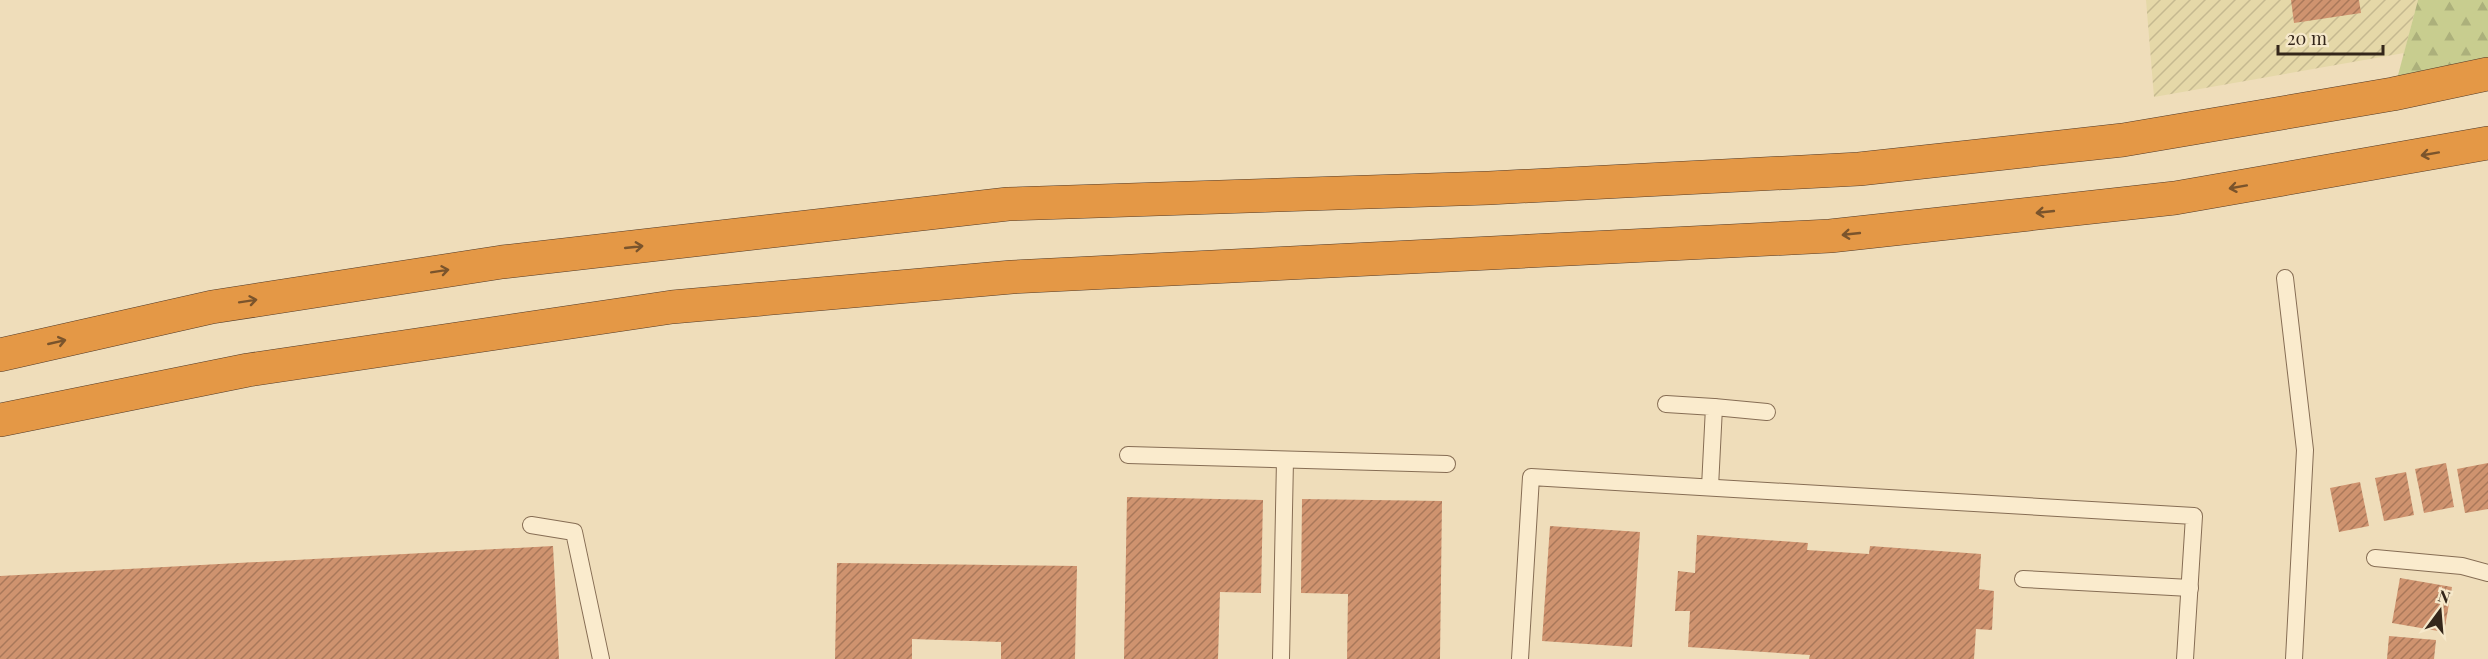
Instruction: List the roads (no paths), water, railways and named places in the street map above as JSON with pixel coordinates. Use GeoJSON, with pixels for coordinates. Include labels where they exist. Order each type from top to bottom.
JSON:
{"type":"FeatureCollection","features":[{"type":"Feature","properties":{"kind":"highway"},"geometry":{"type":"LineString","coordinates":[[0,355],[212,307],[502,262],[1008,204],[1489,188],[1859,169],[2123,140],[2393,94],[2488,74]]}},
{"type":"Feature","properties":{"kind":"highway"},"geometry":{"type":"LineString","coordinates":[[0,420],[248,370],[672,307],[1012,277],[1830,236],[2175,198],[2488,143]]}},
{"type":"Feature","properties":{"kind":"lane"},"geometry":{"type":"LineString","coordinates":[[2285,278],[2305,450],[2294,659]]}},
{"type":"Feature","properties":{"kind":"lane"},"geometry":{"type":"LineString","coordinates":[[1666,404],[1767,412]]}},
{"type":"Feature","properties":{"kind":"lane"},"geometry":{"type":"LineString","coordinates":[[1710,487],[1714,407]]}},
{"type":"Feature","properties":{"kind":"lane"},"geometry":{"type":"LineString","coordinates":[[1128,455],[1447,464]]}},
{"type":"Feature","properties":{"kind":"lane"},"geometry":{"type":"LineString","coordinates":[[1281,659],[1285,460]]}},
{"type":"Feature","properties":{"kind":"lane"},"geometry":{"type":"LineString","coordinates":[[1520,659],[1531,477],[2194,516],[2185,659]]}},
{"type":"Feature","properties":{"kind":"lane"},"geometry":{"type":"LineString","coordinates":[[531,525],[574,532],[602,659]]}},
{"type":"Feature","properties":{"kind":"lane"},"geometry":{"type":"LineString","coordinates":[[2375,558],[2462,566],[2488,573]]}},
{"type":"Feature","properties":{"kind":"lane"},"geometry":{"type":"LineString","coordinates":[[2023,579],[2190,588]]}}]}
